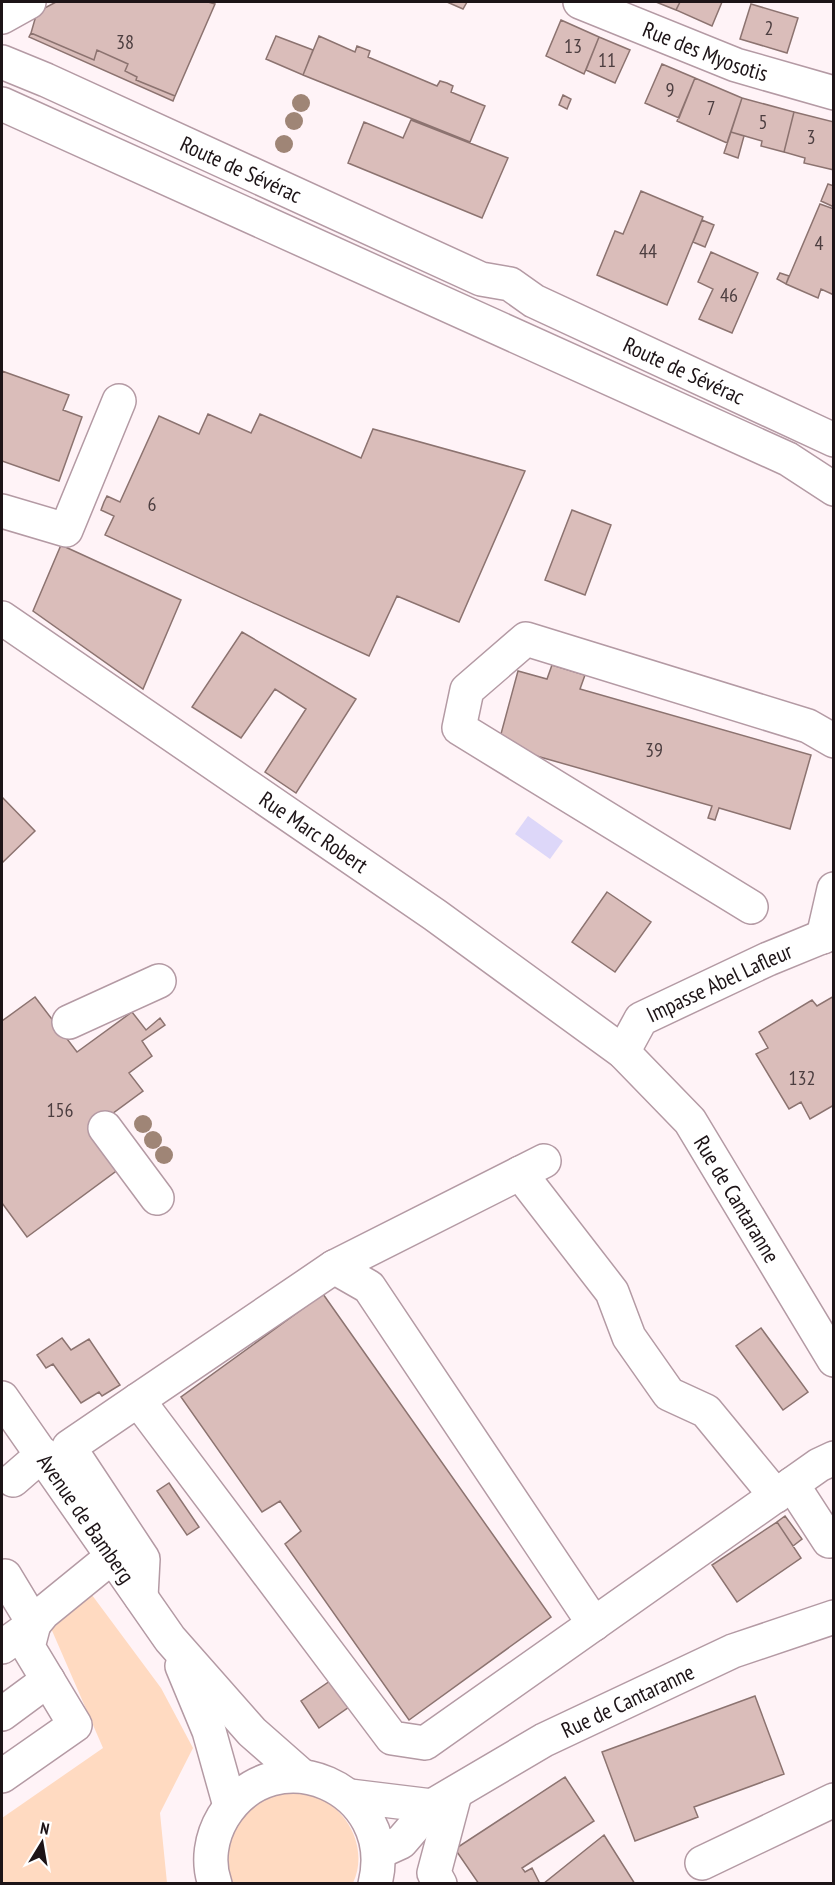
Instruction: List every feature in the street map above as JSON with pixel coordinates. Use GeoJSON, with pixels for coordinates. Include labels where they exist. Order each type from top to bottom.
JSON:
{"type":"FeatureCollection","features":[{"type":"Feature","properties":{"kind":"street"},"geometry":{"type":"LineString","coordinates":[[2,17],[29,2]]}},
{"type":"Feature","properties":{"kind":"street","name":"Rue des Myosotis"},"geometry":{"type":"LineString","coordinates":[[580,2],[736,65],[834,93]]}},
{"type":"Feature","properties":{"kind":"street","name":"Route de Sévérac"},"geometry":{"type":"LineString","coordinates":[[2,62],[481,279],[510,284],[534,301],[834,440]]}},
{"type":"Feature","properties":{"kind":"street"},"geometry":{"type":"LineString","coordinates":[[2,104],[767,450],[834,489]]}},
{"type":"Feature","properties":{"kind":"street"},"geometry":{"type":"LineString","coordinates":[[2,511],[66,530],[119,400]]}},
{"type":"Feature","properties":{"kind":"street","name":"Rue Marc Robert"},"geometry":{"type":"LineString","coordinates":[[2,618],[435,915],[623,1052]]}},
{"type":"Feature","properties":{"kind":"street"},"geometry":{"type":"LineString","coordinates":[[751,907],[459,728],[467,690],[526,639],[808,726],[834,741]]}},
{"type":"Feature","properties":{"kind":"street"},"geometry":{"type":"LineString","coordinates":[[828,934],[834,889]]}},
{"type":"Feature","properties":{"kind":"street","name":"Impasse Abel Lafleur"},"geometry":{"type":"LineString","coordinates":[[623,1052],[641,1019],[768,959],[828,934]]}},
{"type":"Feature","properties":{"kind":"street"},"geometry":{"type":"LineString","coordinates":[[69,1022],[159,981]]}},
{"type":"Feature","properties":{"kind":"street","name":"Rue de Cantaranne"},"geometry":{"type":"LineString","coordinates":[[623,1052],[690,1120],[834,1359]]}},
{"type":"Feature","properties":{"kind":"street"},"geometry":{"type":"LineString","coordinates":[[105,1128],[157,1198]]}},
{"type":"Feature","properties":{"kind":"street"},"geometry":{"type":"LineString","coordinates":[[141,1596],[143,1559],[69,1447],[334,1267],[532,1167],[612,1292],[628,1337],[669,1394],[706,1411],[784,1490],[829,1541]]}},
{"type":"Feature","properties":{"kind":"street"},"geometry":{"type":"LineString","coordinates":[[334,1267],[369,1287],[594,1624]]}},
{"type":"Feature","properties":{"kind":"street","name":"Avenue de Bamberg"},"geometry":{"type":"LineString","coordinates":[[2,1398],[170,1639],[252,1732],[302,1776]]}},
{"type":"Feature","properties":{"kind":"street"},"geometry":{"type":"LineString","coordinates":[[138,1400],[392,1738],[425,1743],[784,1490],[834,1458]]}},
{"type":"Feature","properties":{"kind":"street"},"geometry":{"type":"LineString","coordinates":[[12,1480],[43,1454]]}},
{"type":"Feature","properties":{"kind":"street"},"geometry":{"type":"LineString","coordinates":[[2,1647],[34,1624],[43,1613],[113,1556]]}},
{"type":"Feature","properties":{"kind":"street"},"geometry":{"type":"LineString","coordinates":[[2,1776],[75,1725],[28,1647],[34,1624],[5,1576]]}},
{"type":"Feature","properties":{"kind":"street","name":"Rue de Cantaranne"},"geometry":{"type":"LineString","coordinates":[[377,1875],[400,1842],[444,1800],[544,1740],[733,1651],[834,1617]]}},
{"type":"Feature","properties":{"kind":"street","name":"Avenue de Bamberg"},"geometry":{"type":"LineString","coordinates":[[170,1639],[208,1731],[230,1806]]}},
{"type":"Feature","properties":{"kind":"street"},"geometry":{"type":"LineString","coordinates":[[2,1714],[48,1680]]}},
{"type":"Feature","properties":{"kind":"street"},"geometry":{"type":"LineString","coordinates":[[215,1884],[211,1851],[217,1827],[230,1806],[250,1788],[275,1778],[302,1776],[328,1782],[350,1796],[369,1822],[377,1875]]}},
{"type":"Feature","properties":{"kind":"street"},"geometry":{"type":"LineString","coordinates":[[350,1796],[444,1800],[434,1874],[440,1884]]}},
{"type":"Feature","properties":{"kind":"street"},"geometry":{"type":"LineString","coordinates":[[702,1863],[834,1800]]}},
{"type":"Feature","properties":{"kind":"shaded area"},"geometry":{"type":"Polygon","coordinates":[[[528,816],[563,841],[550,859],[515,834],[528,816]]]}},
{"type":"Feature","properties":{"kind":"shaded area"},"geometry":{"type":"Polygon","coordinates":[[[89,1591],[161,1688],[193,1748],[160,1813],[167,1883],[2,1883],[2,1818],[103,1748],[50,1626],[89,1591]]]}},
{"type":"Feature","properties":{"kind":"shaded area"},"geometry":{"type":"Polygon","coordinates":[[[290,1792],[311,1795],[326,1802],[346,1820],[357,1844],[357,1870],[353,1883],[232,1883],[228,1865],[228,1850],[231,1835],[237,1823],[259,1804],[290,1792]]]}},
{"type":"Feature","properties":{"kind":"building"},"geometry":{"type":"Polygon","coordinates":[[[56,2],[208,2],[215,4],[175,96],[136,80],[137,77],[125,71],[128,64],[97,50],[94,60],[31,33],[37,12],[56,2]]]}},
{"type":"Feature","properties":{"kind":"building"},"geometry":{"type":"Polygon","coordinates":[[[447,2],[467,2],[463,9],[447,2]]]}},
{"type":"Feature","properties":{"kind":"building"},"geometry":{"type":"Polygon","coordinates":[[[656,2],[680,2],[676,10],[656,2]]]}},
{"type":"Feature","properties":{"kind":"building"},"geometry":{"type":"Polygon","coordinates":[[[680,2],[722,2],[712,26],[676,10],[680,2]]]}},
{"type":"Feature","properties":{"kind":"building"},"geometry":{"type":"Polygon","coordinates":[[[751,4],[798,18],[787,53],[740,39],[751,4]]]}},
{"type":"Feature","properties":{"kind":"building"},"geometry":{"type":"Polygon","coordinates":[[[561,20],[599,37],[584,74],[546,56],[561,20]]]}},
{"type":"Feature","properties":{"kind":"building"},"geometry":{"type":"Polygon","coordinates":[[[31,33],[94,60],[97,50],[128,64],[125,71],[137,77],[136,80],[175,96],[173,101],[29,37],[31,33]]]}},
{"type":"Feature","properties":{"kind":"building"},"geometry":{"type":"Polygon","coordinates":[[[276,36],[313,50],[303,75],[266,59],[276,36]]]}},
{"type":"Feature","properties":{"kind":"building"},"geometry":{"type":"Polygon","coordinates":[[[319,36],[355,52],[357,46],[370,51],[368,57],[437,86],[440,81],[447,83],[453,86],[451,92],[485,106],[470,142],[303,75],[319,36]]]}},
{"type":"Feature","properties":{"kind":"building"},"geometry":{"type":"Polygon","coordinates":[[[599,37],[630,50],[615,83],[586,70],[599,37]]]}},
{"type":"Feature","properties":{"kind":"building"},"geometry":{"type":"Polygon","coordinates":[[[662,64],[695,78],[679,118],[645,103],[662,64]]]}},
{"type":"Feature","properties":{"kind":"building"},"geometry":{"type":"Polygon","coordinates":[[[695,78],[742,98],[727,143],[677,121],[695,78]]]}},
{"type":"Feature","properties":{"kind":"building"},"geometry":{"type":"Polygon","coordinates":[[[563,95],[571,99],[567,109],[559,105],[563,95]]]}},
{"type":"Feature","properties":{"kind":"building"},"geometry":{"type":"Polygon","coordinates":[[[742,98],[794,112],[784,152],[761,146],[762,141],[731,132],[742,98]]]}},
{"type":"Feature","properties":{"kind":"building"},"geometry":{"type":"Polygon","coordinates":[[[794,112],[834,122],[834,170],[804,163],[805,158],[784,152],[794,112]]]}},
{"type":"Feature","properties":{"kind":"building"},"geometry":{"type":"Polygon","coordinates":[[[411,120],[508,158],[482,218],[348,163],[364,122],[403,138],[411,120]]]}},
{"type":"Feature","properties":{"kind":"building"},"geometry":{"type":"Polygon","coordinates":[[[731,132],[744,136],[738,158],[724,153],[731,132]]]}},
{"type":"Feature","properties":{"kind":"building"},"geometry":{"type":"Polygon","coordinates":[[[828,184],[834,186],[834,207],[821,201],[828,184]]]}},
{"type":"Feature","properties":{"kind":"building"},"geometry":{"type":"Polygon","coordinates":[[[641,191],[703,217],[667,305],[597,275],[615,231],[623,234],[641,191]]]}},
{"type":"Feature","properties":{"kind":"building"},"geometry":{"type":"Polygon","coordinates":[[[820,204],[834,209],[834,295],[821,289],[818,298],[786,284],[820,204]]]}},
{"type":"Feature","properties":{"kind":"building"},"geometry":{"type":"Polygon","coordinates":[[[702,220],[714,225],[705,247],[693,242],[702,220]]]}},
{"type":"Feature","properties":{"kind":"building"},"geometry":{"type":"Polygon","coordinates":[[[711,252],[758,273],[732,333],[699,319],[713,289],[698,282],[711,252]]]}},
{"type":"Feature","properties":{"kind":"building"},"geometry":{"type":"Polygon","coordinates":[[[780,273],[789,276],[786,284],[777,279],[780,273]]]}},
{"type":"Feature","properties":{"kind":"building"},"geometry":{"type":"Polygon","coordinates":[[[2,371],[69,395],[63,410],[82,417],[59,481],[2,461],[2,371]]]}},
{"type":"Feature","properties":{"kind":"building"},"geometry":{"type":"Polygon","coordinates":[[[208,414],[251,433],[260,414],[361,458],[373,429],[525,471],[459,622],[397,596],[369,656],[105,535],[114,516],[101,510],[104,502],[107,496],[120,502],[159,416],[199,434],[208,414]]]}},
{"type":"Feature","properties":{"kind":"building"},"geometry":{"type":"Polygon","coordinates":[[[572,510],[611,525],[585,595],[545,580],[572,510]]]}},
{"type":"Feature","properties":{"kind":"building"},"geometry":{"type":"Polygon","coordinates":[[[61,545],[181,600],[143,689],[33,611],[61,545]]]}},
{"type":"Feature","properties":{"kind":"building"},"geometry":{"type":"Polygon","coordinates":[[[242,632],[356,699],[296,793],[265,772],[306,709],[275,689],[241,738],[192,707],[242,632]]]}},
{"type":"Feature","properties":{"kind":"building"},"geometry":{"type":"Polygon","coordinates":[[[552,665],[585,675],[580,689],[811,755],[790,829],[719,808],[715,820],[708,818],[712,806],[498,745],[518,671],[547,679],[552,665]]]}},
{"type":"Feature","properties":{"kind":"building"},"geometry":{"type":"Polygon","coordinates":[[[2,797],[35,831],[2,863],[2,797]]]}},
{"type":"Feature","properties":{"kind":"building"},"geometry":{"type":"Polygon","coordinates":[[[607,892],[651,922],[615,972],[572,942],[607,892]]]}},
{"type":"Feature","properties":{"kind":"building"},"geometry":{"type":"Polygon","coordinates":[[[834,996],[834,1105],[810,1119],[801,1102],[789,1109],[756,1054],[768,1048],[759,1032],[812,1000],[817,1006],[834,996]]]}},
{"type":"Feature","properties":{"kind":"building"},"geometry":{"type":"Polygon","coordinates":[[[35,997],[77,1052],[132,1012],[146,1030],[160,1018],[165,1025],[142,1041],[152,1056],[129,1073],[143,1091],[93,1128],[119,1169],[27,1237],[2,1203],[2,1021],[35,997]]]}},
{"type":"Feature","properties":{"kind":"building"},"geometry":{"type":"Polygon","coordinates":[[[323,1294],[551,1617],[409,1720],[285,1544],[301,1531],[280,1501],[262,1512],[181,1397],[323,1294]]]}},
{"type":"Feature","properties":{"kind":"building"},"geometry":{"type":"Polygon","coordinates":[[[761,1328],[808,1392],[783,1410],[736,1346],[761,1328]]]}},
{"type":"Feature","properties":{"kind":"building"},"geometry":{"type":"Polygon","coordinates":[[[62,1338],[71,1350],[89,1339],[120,1385],[102,1396],[99,1392],[81,1403],[53,1364],[46,1368],[37,1355],[62,1338]]]}},
{"type":"Feature","properties":{"kind":"building"},"geometry":{"type":"Polygon","coordinates":[[[169,1483],[199,1527],[187,1535],[157,1491],[169,1483]]]}},
{"type":"Feature","properties":{"kind":"building"},"geometry":{"type":"Polygon","coordinates":[[[785,1516],[802,1539],[793,1546],[777,1522],[785,1516]]]}},
{"type":"Feature","properties":{"kind":"building"},"geometry":{"type":"Polygon","coordinates":[[[777,1522],[801,1558],[737,1602],[712,1565],[777,1522]]]}},
{"type":"Feature","properties":{"kind":"building"},"geometry":{"type":"Polygon","coordinates":[[[330,1681],[349,1707],[319,1728],[301,1701],[330,1681]]]}},
{"type":"Feature","properties":{"kind":"building"},"geometry":{"type":"Polygon","coordinates":[[[755,1696],[784,1774],[694,1807],[698,1817],[635,1841],[602,1752],[755,1696]]]}},
{"type":"Feature","properties":{"kind":"building"},"geometry":{"type":"Polygon","coordinates":[[[565,1777],[594,1821],[522,1868],[525,1872],[532,1868],[540,1884],[479,1884],[455,1849],[565,1777]]]}},
{"type":"Feature","properties":{"kind":"building"},"geometry":{"type":"Polygon","coordinates":[[[604,1835],[635,1884],[543,1884],[604,1835]]]}}]}
